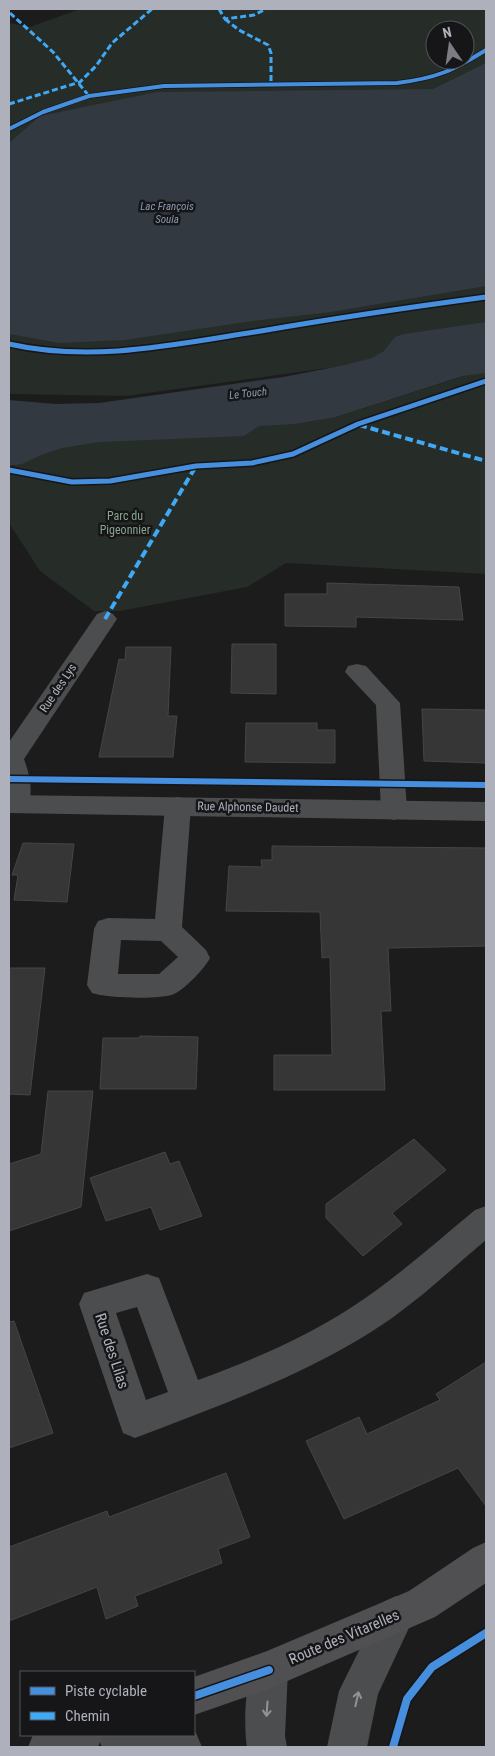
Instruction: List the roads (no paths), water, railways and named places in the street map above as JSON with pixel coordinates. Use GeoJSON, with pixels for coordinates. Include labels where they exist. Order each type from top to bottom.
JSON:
{"type":"FeatureCollection","features":[{"type":"Feature","properties":{"kind":"main road","name":"Route des Vitarelles"},"geometry":{"type":"LineString","coordinates":[[195,1696],[269,1670],[422,1604],[486,1562]]}},
{"type":"Feature","properties":{"kind":"main road"},"geometry":{"type":"LineString","coordinates":[[48,1747],[80,1736]]}},
{"type":"Feature","properties":{"kind":"street","name":"Rue des Lys"},"geometry":{"type":"LineString","coordinates":[[12,804],[18,779],[10,754],[105,619]]}},
{"type":"Feature","properties":{"kind":"street"},"geometry":{"type":"LineString","coordinates":[[358,672],[388,703],[394,810]]}},
{"type":"Feature","properties":{"kind":"street","name":"Rue Alphonse Daudet"},"geometry":{"type":"LineString","coordinates":[[12,804],[486,812]]}},
{"type":"Feature","properties":{"kind":"street"},"geometry":{"type":"LineString","coordinates":[[168,930],[178,806]]}},
{"type":"Feature","properties":{"kind":"street"},"geometry":{"type":"LineString","coordinates":[[188,1400],[257,1374],[342,1332],[378,1309],[486,1220]]}},
{"type":"Feature","properties":{"kind":"street"},"geometry":{"type":"LineString","coordinates":[[347,1747],[359,1691],[396,1615]]}},
{"type":"Feature","properties":{"kind":"street"},"geometry":{"type":"LineString","coordinates":[[267,1747],[265,1736],[269,1670]]}},
{"type":"Feature","properties":{"kind":"street"},"geometry":{"type":"LineString","coordinates":[[126,1736],[151,1739],[182,1747]]}},
{"type":"Feature","properties":{"kind":"water","name":"Lac François Soula"},"geometry":{"type":"Polygon","coordinates":[[[486,63],[486,286],[331,312],[252,321],[125,340],[59,343],[9,334],[9,143],[40,116],[157,92],[433,89],[486,63]]]}},
{"type":"Feature","properties":{"kind":"water","name":"Le Touch"},"geometry":{"type":"Polygon","coordinates":[[[486,322],[486,373],[463,376],[336,417],[294,424],[259,426],[244,436],[99,442],[62,448],[22,464],[9,466],[9,400],[55,404],[99,403],[283,377],[372,358],[384,351],[395,337],[404,334],[486,322]]]}},
{"type":"Feature","properties":{"kind":"park label","name":"Parc du Pigeonnier"},"geometry":{"type":"Point","coordinates":[125,523]}}]}
